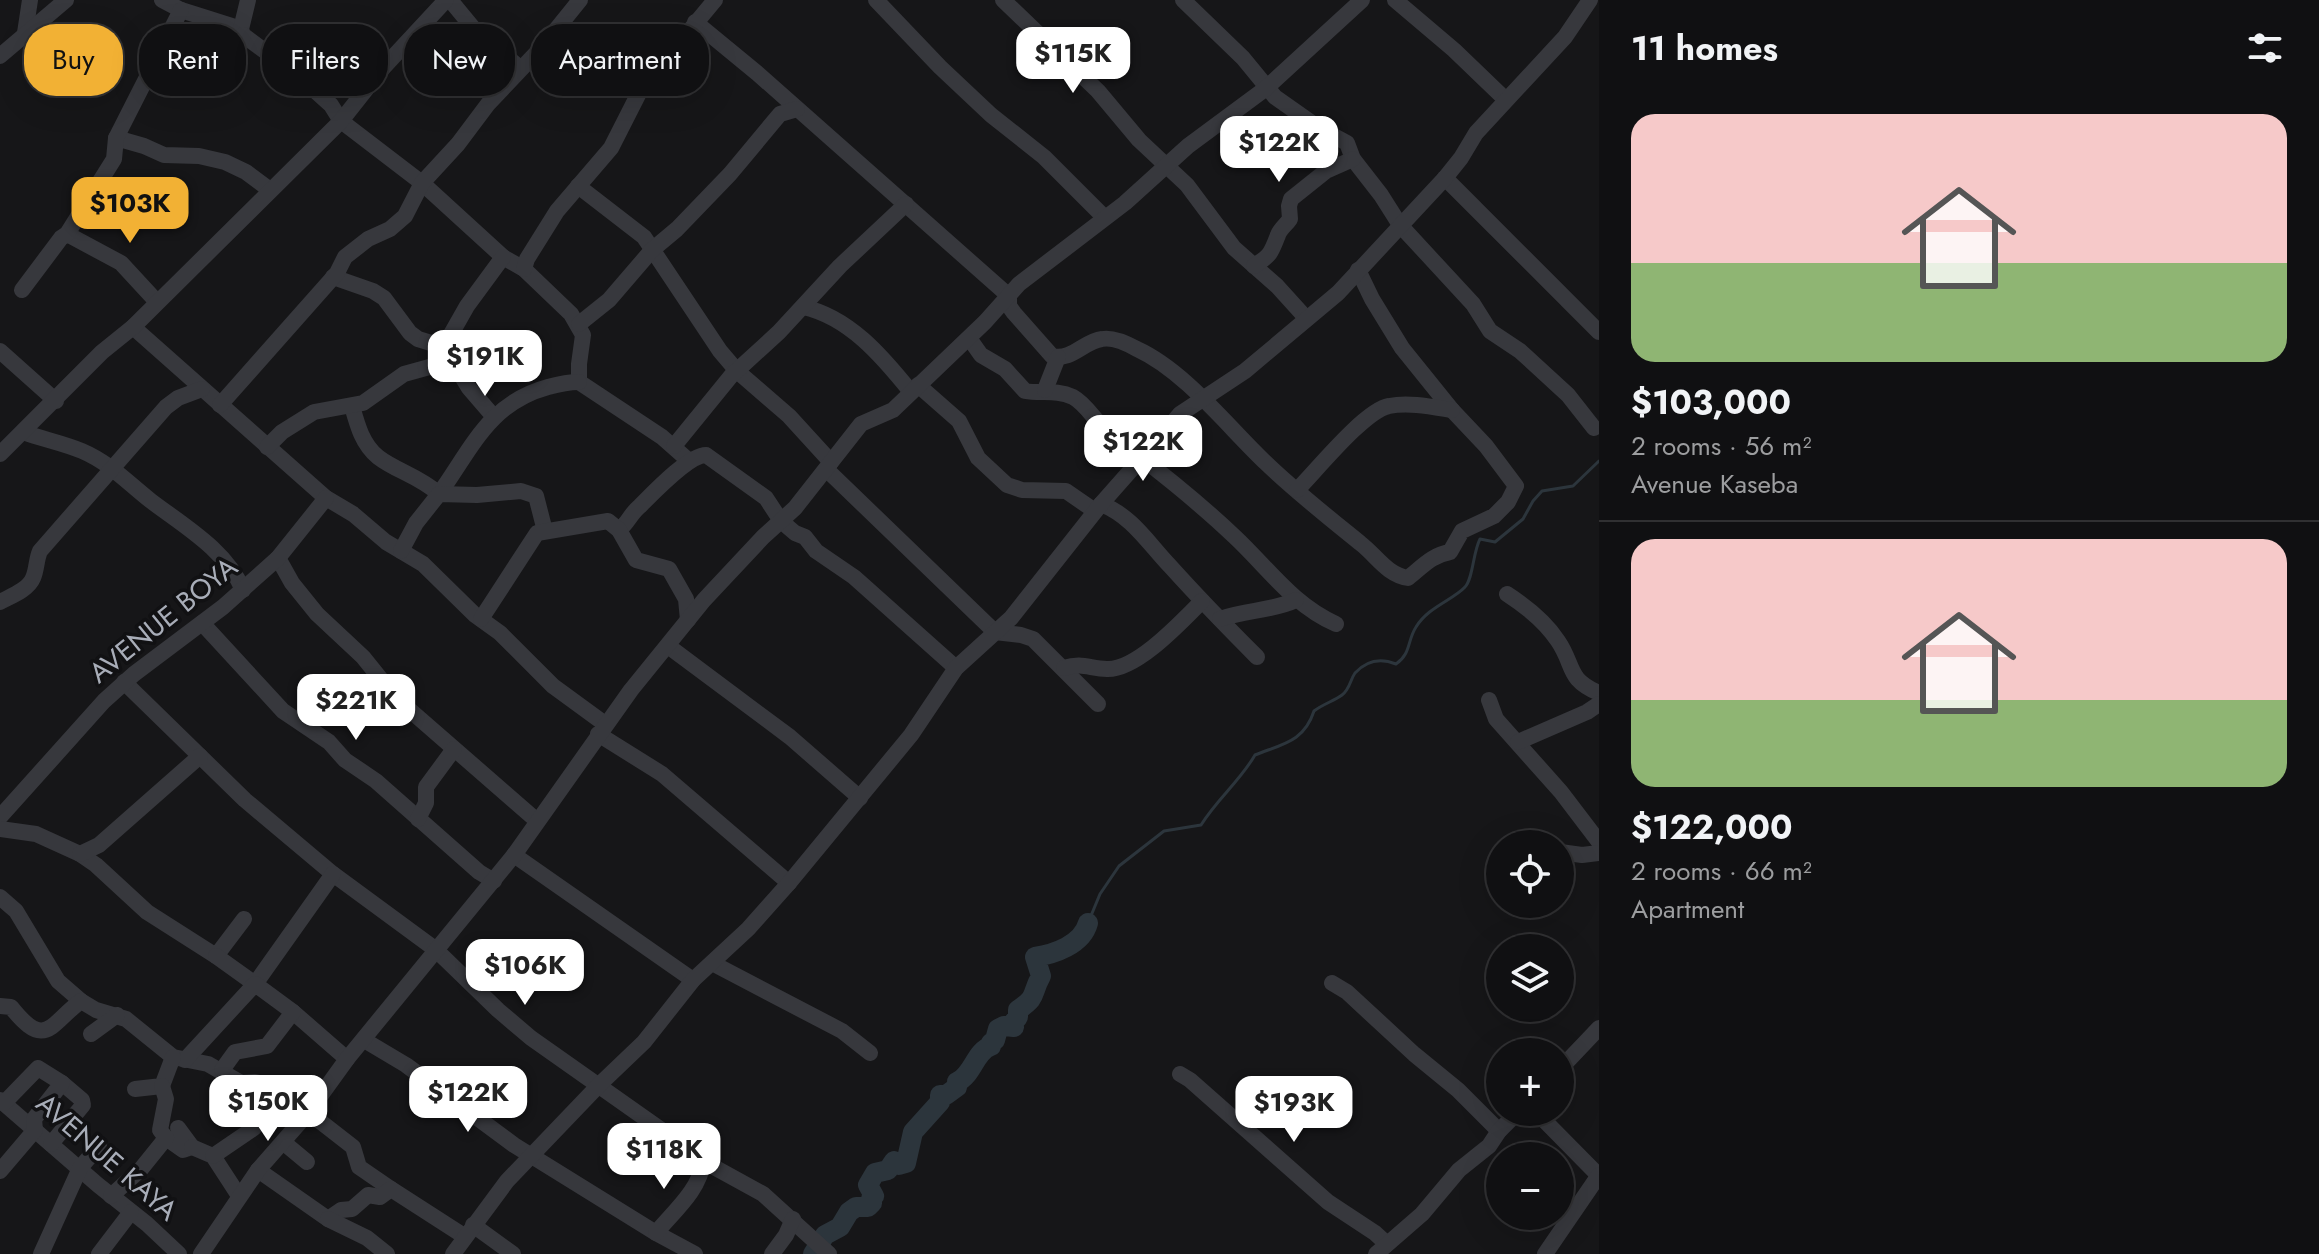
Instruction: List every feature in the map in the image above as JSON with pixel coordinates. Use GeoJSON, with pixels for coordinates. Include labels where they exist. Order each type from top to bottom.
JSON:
{"type":"FeatureCollection","features":[{"type":"Feature","properties":{"kind":"street"},"geometry":{"type":"LineString","coordinates":[[26,24],[30,0]]}},
{"type":"Feature","properties":{"kind":"street"},"geometry":{"type":"LineString","coordinates":[[36,24],[66,0]]}},
{"type":"Feature","properties":{"kind":"street"},"geometry":{"type":"LineString","coordinates":[[162,0],[220,24]]}},
{"type":"Feature","properties":{"kind":"street"},"geometry":{"type":"LineString","coordinates":[[244,24],[248,0]]}},
{"type":"Feature","properties":{"kind":"street"},"geometry":{"type":"LineString","coordinates":[[0,454],[341,121],[382,69],[448,0],[474,29],[520,68]]}},
{"type":"Feature","properties":{"kind":"street"},"geometry":{"type":"LineString","coordinates":[[220,405],[333,277],[345,257],[405,216],[422,183],[580,0]]}},
{"type":"Feature","properties":{"kind":"street"},"geometry":{"type":"LineString","coordinates":[[524,269],[550,221],[611,148],[641,89],[715,0]]}},
{"type":"Feature","properties":{"kind":"street"},"geometry":{"type":"LineString","coordinates":[[876,0],[940,67],[991,115],[1044,157],[1104,217]]}},
{"type":"Feature","properties":{"kind":"street"},"geometry":{"type":"LineString","coordinates":[[1003,0],[1098,91],[1139,140],[1187,185],[1223,236],[1306,318]]}},
{"type":"Feature","properties":{"kind":"street"},"geometry":{"type":"LineString","coordinates":[[1183,0],[1243,58],[1265,89],[1287,108],[1347,143],[1353,159],[1400,225],[1473,304],[1490,331],[1520,351],[1568,395],[1594,428]]}},
{"type":"Feature","properties":{"kind":"street"},"geometry":{"type":"LineString","coordinates":[[201,1254],[258,1170],[308,1113],[347,1059],[514,855],[601,729],[704,600],[781,521],[861,424],[893,410],[969,338],[1019,284],[1147,185],[1165,165],[1265,89],[1362,0]]}},
{"type":"Feature","properties":{"kind":"street"},"geometry":{"type":"LineString","coordinates":[[1395,0],[1506,100]]}},
{"type":"Feature","properties":{"kind":"street"},"geometry":{"type":"LineString","coordinates":[[453,1254],[468,1231],[531,1155],[644,1042],[693,980],[748,929],[789,883],[911,735],[956,668],[1011,618],[1098,508],[1180,414],[1245,371],[1338,293],[1445,178],[1476,133],[1565,37],[1590,0]]}},
{"type":"Feature","properties":{"kind":"street"},"geometry":{"type":"LineString","coordinates":[[22,290],[67,234],[114,159],[116,138],[181,10]]}},
{"type":"Feature","properties":{"kind":"street"},"geometry":{"type":"LineString","coordinates":[[695,22],[1009,296],[1009,306],[1045,350],[1065,357],[1100,339],[1111,339],[1150,355],[1204,400],[1297,490],[1387,569],[1396,576],[1408,578],[1424,563],[1450,552],[1462,531],[1494,516],[1508,502],[1516,486],[1402,348],[1358,270]]}},
{"type":"Feature","properties":{"kind":"street"},"geometry":{"type":"LineString","coordinates":[[0,56],[24,34]]}},
{"type":"Feature","properties":{"kind":"street"},"geometry":{"type":"LineString","coordinates":[[246,35],[324,98],[341,121],[422,183],[503,257],[524,269],[579,324],[583,344],[579,382]]}},
{"type":"Feature","properties":{"kind":"street"},"geometry":{"type":"LineString","coordinates":[[579,324],[609,300],[652,250],[677,229],[730,174],[780,114],[797,109]]}},
{"type":"Feature","properties":{"kind":"street"},"geometry":{"type":"LineString","coordinates":[[116,138],[164,155],[199,156],[225,162],[246,172],[270,190]]}},
{"type":"Feature","properties":{"kind":"street"},"geometry":{"type":"LineString","coordinates":[[1254,266],[1274,249],[1278,234],[1290,219],[1291,199],[1326,171],[1353,159]]}},
{"type":"Feature","properties":{"kind":"street"},"geometry":{"type":"LineString","coordinates":[[1445,178],[1599,332]]}},
{"type":"Feature","properties":{"kind":"street"},"geometry":{"type":"LineString","coordinates":[[578,186],[636,230],[720,351],[737,371],[789,416],[828,466],[995,632],[1033,639],[1098,704]]}},
{"type":"Feature","properties":{"kind":"street"},"geometry":{"type":"LineString","coordinates":[[674,446],[712,396],[906,204]]}},
{"type":"Feature","properties":{"kind":"street"},"geometry":{"type":"LineString","coordinates":[[67,234],[121,263],[157,302]]}},
{"type":"Feature","properties":{"kind":"street"},"geometry":{"type":"LineString","coordinates":[[267,447],[282,432],[314,412],[363,403],[404,374],[433,366],[474,296],[503,257]]}},
{"type":"Feature","properties":{"kind":"street"},"geometry":{"type":"LineString","coordinates":[[333,277],[373,291],[384,298],[410,333],[418,339],[444,347],[469,388],[494,417]]}},
{"type":"Feature","properties":{"kind":"street"},"geometry":{"type":"LineString","coordinates":[[803,307],[841,321],[914,388],[959,421],[978,458],[1007,485],[1022,490],[1066,491],[1130,521],[1257,657]]}},
{"type":"Feature","properties":{"kind":"street"},"geometry":{"type":"LineString","coordinates":[[133,327],[326,498],[423,564],[601,729],[662,774],[789,883]]}},
{"type":"Feature","properties":{"kind":"street"},"geometry":{"type":"LineString","coordinates":[[969,338],[981,355],[1005,369],[1025,391],[1045,390],[1073,397],[1104,429],[1143,457],[1235,537],[1296,600],[1336,624]]}},
{"type":"Feature","properties":{"kind":"street"},"geometry":{"type":"LineString","coordinates":[[0,351],[56,401]]}},
{"type":"Feature","properties":{"kind":"street"},"geometry":{"type":"LineString","coordinates":[[1045,390],[1058,357]]}},
{"type":"Feature","properties":{"kind":"street"},"geometry":{"type":"LineString","coordinates":[[401,551],[416,523],[477,437],[513,401],[537,390],[579,382],[674,446],[688,460]]}},
{"type":"Feature","properties":{"kind":"street"},"geometry":{"type":"LineString","coordinates":[[0,602],[29,584],[40,551],[166,407],[178,398],[202,389]]}},
{"type":"Feature","properties":{"kind":"street"},"geometry":{"type":"LineString","coordinates":[[352,406],[361,434],[378,457],[421,480],[439,494],[521,491],[536,496],[545,531]]}},
{"type":"Feature","properties":{"kind":"street"},"geometry":{"type":"LineString","coordinates":[[1297,490],[1361,423],[1380,409],[1408,406],[1452,410]]}},
{"type":"Feature","properties":{"kind":"street"},"geometry":{"type":"LineString","coordinates":[[23,432],[80,450],[113,467],[204,542],[233,570],[243,590]]}},
{"type":"Feature","properties":{"kind":"street"},"geometry":{"type":"LineString","coordinates":[[619,530],[639,506],[688,460],[699,455],[713,458],[766,498],[781,521],[805,537],[816,551],[854,577],[956,668]]}},
{"type":"Feature","properties":{"kind":"street","name":"AVENUE BOYA"},"geometry":{"type":"LineString","coordinates":[[0,817],[104,701],[243,590],[278,558],[326,498]]}},
{"type":"Feature","properties":{"kind":"street"},"geometry":{"type":"LineString","coordinates":[[481,619],[535,536],[545,531],[608,521],[619,530],[636,560],[669,569],[686,599],[688,620]]}},
{"type":"Feature","properties":{"kind":"street"},"geometry":{"type":"LineString","coordinates":[[278,558],[292,583],[317,614],[363,657],[396,698],[536,820]]}},
{"type":"Feature","properties":{"kind":"street"},"geometry":{"type":"LineString","coordinates":[[1507,594],[1538,616],[1553,633],[1581,685],[1599,693]]}},
{"type":"Feature","properties":{"kind":"street"},"geometry":{"type":"LineString","coordinates":[[686,599],[704,600]]}},
{"type":"Feature","properties":{"kind":"street"},"geometry":{"type":"LineString","coordinates":[[1220,619],[1241,611],[1281,607],[1296,600]]}},
{"type":"Feature","properties":{"kind":"street"},"geometry":{"type":"LineString","coordinates":[[1064,668],[1084,664],[1108,669],[1134,659],[1158,644],[1202,601]]}},
{"type":"Feature","properties":{"kind":"street"},"geometry":{"type":"LineString","coordinates":[[202,623],[283,711],[329,742],[345,760],[376,781],[479,872],[494,881]]}},
{"type":"Feature","properties":{"kind":"street"},"geometry":{"type":"LineString","coordinates":[[668,646],[790,737],[860,798]]}},
{"type":"Feature","properties":{"kind":"street"},"geometry":{"type":"LineString","coordinates":[[124,682],[245,800],[333,874],[435,949],[531,1038],[703,1162],[756,1189],[829,1254]]}},
{"type":"Feature","properties":{"kind":"street"},"geometry":{"type":"LineString","coordinates":[[1489,700],[1496,719],[1561,792],[1599,842]]}},
{"type":"Feature","properties":{"kind":"street"},"geometry":{"type":"LineString","coordinates":[[1518,742],[1599,704]]}},
{"type":"Feature","properties":{"kind":"street"},"geometry":{"type":"LineString","coordinates":[[418,819],[426,803],[426,787],[454,749]]}},
{"type":"Feature","properties":{"kind":"street"},"geometry":{"type":"LineString","coordinates":[[80,854],[99,845],[200,756]]}},
{"type":"Feature","properties":{"kind":"street"},"geometry":{"type":"LineString","coordinates":[[0,829],[36,834],[80,854],[147,912],[255,984],[347,1059]]}},
{"type":"Feature","properties":{"kind":"street"},"geometry":{"type":"LineString","coordinates":[[1574,854],[1599,853]]}},
{"type":"Feature","properties":{"kind":"street"},"geometry":{"type":"LineString","coordinates":[[514,855],[693,980]]}},
{"type":"Feature","properties":{"kind":"street"},"geometry":{"type":"LineString","coordinates":[[239,1196],[213,1156],[192,1147],[183,1150],[172,1133],[160,1130],[166,1099],[162,1086],[179,1058],[255,984],[333,874]]}},
{"type":"Feature","properties":{"kind":"street"},"geometry":{"type":"LineString","coordinates":[[0,897],[16,911],[58,981],[81,1001],[96,1010],[126,1019],[179,1058],[197,1060],[222,1070],[241,1083],[255,1082],[276,1087],[353,1147],[359,1167],[391,1189],[513,1254]]}},
{"type":"Feature","properties":{"kind":"street"},"geometry":{"type":"LineString","coordinates":[[216,956],[244,919]]}},
{"type":"Feature","properties":{"kind":"street"},"geometry":{"type":"LineString","coordinates":[[712,963],[842,1031],[870,1053]]}},
{"type":"Feature","properties":{"kind":"street"},"geometry":{"type":"LineString","coordinates":[[1332,983],[1347,992],[1458,1090],[1499,1131]]}},
{"type":"Feature","properties":{"kind":"street"},"geometry":{"type":"LineString","coordinates":[[0,1006],[11,1007],[22,1021],[44,1031],[53,1028],[81,1001]]}},
{"type":"Feature","properties":{"kind":"street"},"geometry":{"type":"LineString","coordinates":[[222,1070],[241,1048],[267,1046],[293,1012]]}},
{"type":"Feature","properties":{"kind":"street"},"geometry":{"type":"LineString","coordinates":[[91,1034],[117,1015]]}},
{"type":"Feature","properties":{"kind":"street"},"geometry":{"type":"LineString","coordinates":[[1574,1054],[1599,1028]]}},
{"type":"Feature","properties":{"kind":"street"},"geometry":{"type":"LineString","coordinates":[[364,1040],[406,1065],[531,1155],[695,1254]]}},
{"type":"Feature","properties":{"kind":"street"},"geometry":{"type":"LineString","coordinates":[[0,1171],[24,1144],[43,1137],[83,1105],[82,1100],[62,1083],[38,1068],[2,1102]]}},
{"type":"Feature","properties":{"kind":"street"},"geometry":{"type":"LineString","coordinates":[[1180,1074],[1328,1202],[1375,1233],[1382,1249],[1422,1214],[1452,1177],[1489,1146],[1504,1126]]}},
{"type":"Feature","properties":{"kind":"street"},"geometry":{"type":"LineString","coordinates":[[43,1137],[34,1119],[62,1083]]}},
{"type":"Feature","properties":{"kind":"street"},"geometry":{"type":"LineString","coordinates":[[135,1089],[162,1086]]}},
{"type":"Feature","properties":{"kind":"street"},"geometry":{"type":"LineString","coordinates":[[213,1156],[254,1128],[276,1087]]}},
{"type":"Feature","properties":{"kind":"street","name":"AVENUE KAYA"},"geometry":{"type":"LineString","coordinates":[[2,1102],[179,1254]]}},
{"type":"Feature","properties":{"kind":"street"},"geometry":{"type":"LineString","coordinates":[[1545,1254],[1599,1176],[1550,1126]]}},
{"type":"Feature","properties":{"kind":"street"},"geometry":{"type":"LineString","coordinates":[[111,1196],[141,1169],[172,1133]]}},
{"type":"Feature","properties":{"kind":"street"},"geometry":{"type":"LineString","coordinates":[[283,1142],[307,1162]]}},
{"type":"Feature","properties":{"kind":"street"},"geometry":{"type":"LineString","coordinates":[[41,1254],[80,1168],[99,1146]]}},
{"type":"Feature","properties":{"kind":"street"},"geometry":{"type":"LineString","coordinates":[[656,1233],[696,1186],[702,1176],[703,1162]]}},
{"type":"Feature","properties":{"kind":"street"},"geometry":{"type":"LineString","coordinates":[[258,1170],[328,1219],[367,1238],[387,1254]]}},
{"type":"Feature","properties":{"kind":"street"},"geometry":{"type":"LineString","coordinates":[[328,1219],[341,1210],[352,1209],[368,1195],[380,1197],[391,1189]]}},
{"type":"Feature","properties":{"kind":"street"},"geometry":{"type":"LineString","coordinates":[[99,1254],[131,1212]]}},
{"type":"Feature","properties":{"kind":"street"},"geometry":{"type":"LineString","coordinates":[[772,1254],[793,1219]]}},
{"type":"Feature","properties":{"kind":"waterway"},"geometry":{"type":"LineString","coordinates":[[1088,923],[1100,894],[1119,866],[1164,831],[1201,825],[1255,755],[1298,736],[1314,711],[1345,693],[1355,673],[1364,665],[1374,661],[1396,664],[1401,660],[1421,620],[1468,583],[1480,539],[1495,542],[1523,519],[1542,491],[1573,486],[1599,461]]}},
{"type":"Feature","properties":{"kind":"waterway"},"geometry":{"type":"LineString","coordinates":[[813,1254],[825,1235],[840,1227],[849,1212],[872,1203],[874,1196],[868,1185],[875,1173],[888,1170],[894,1161],[899,1165],[906,1163],[913,1132],[940,1102],[940,1095],[946,1095],[957,1087],[957,1082],[967,1074],[981,1053],[991,1046],[998,1029],[1014,1027],[1018,1010],[1032,998],[1041,976],[1035,957],[1059,951],[1074,943],[1088,923]]}}]}
